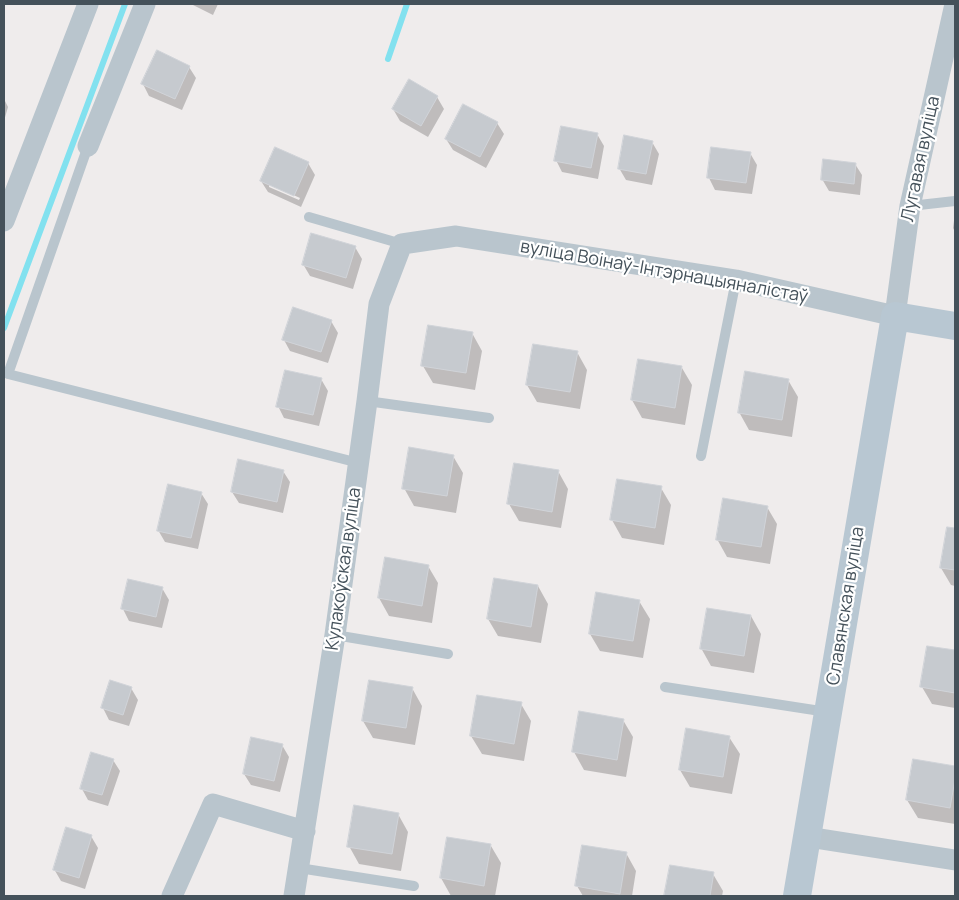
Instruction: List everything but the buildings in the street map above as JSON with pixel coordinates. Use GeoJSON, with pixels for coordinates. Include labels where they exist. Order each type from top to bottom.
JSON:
{"type":"FeatureCollection","features":[{"type":"Feature","properties":{"kind":"street"},"geometry":{"type":"LineString","coordinates":[[5,216],[88,4]]}},
{"type":"Feature","properties":{"kind":"street"},"geometry":{"type":"LineString","coordinates":[[88,146],[145,4]]}},
{"type":"Feature","properties":{"kind":"street","name":"Лугавая вуліца"},"geometry":{"type":"LineString","coordinates":[[895,316],[910,206],[955,4]]}},
{"type":"Feature","properties":{"kind":"street","name":"вуліца Воінаў-Інтэрнацыяналістаў"},"geometry":{"type":"LineString","coordinates":[[402,244],[456,236],[736,280],[895,316],[955,326]]}},
{"type":"Feature","properties":{"kind":"street","name":"Кулакоўская вуліца"},"geometry":{"type":"LineString","coordinates":[[294,896],[299,868],[297,828],[335,635],[359,464],[378,304],[402,244]]}},
{"type":"Feature","properties":{"kind":"street","name":"Славянская вуліца"},"geometry":{"type":"LineString","coordinates":[[797,896],[895,316]]}},
{"type":"Feature","properties":{"kind":"street"},"geometry":{"type":"LineString","coordinates":[[172,896],[213,804],[297,828]]}},
{"type":"Feature","properties":{"kind":"street"},"geometry":{"type":"LineString","coordinates":[[808,836],[955,860]]}},
{"type":"Feature","properties":{"kind":"lane"},"geometry":{"type":"LineString","coordinates":[[88,146],[8,374],[359,464]]}},
{"type":"Feature","properties":{"kind":"lane"},"geometry":{"type":"LineString","coordinates":[[910,206],[955,201]]}},
{"type":"Feature","properties":{"kind":"lane"},"geometry":{"type":"LineString","coordinates":[[309,217],[402,244]]}},
{"type":"Feature","properties":{"kind":"lane"},"geometry":{"type":"LineString","coordinates":[[701,456],[736,280]]}},
{"type":"Feature","properties":{"kind":"lane"},"geometry":{"type":"LineString","coordinates":[[367,400],[489,418]]}},
{"type":"Feature","properties":{"kind":"lane"},"geometry":{"type":"LineString","coordinates":[[335,635],[448,654]]}},
{"type":"Feature","properties":{"kind":"lane"},"geometry":{"type":"LineString","coordinates":[[665,687],[829,712]]}},
{"type":"Feature","properties":{"kind":"lane"},"geometry":{"type":"LineString","coordinates":[[299,868],[414,886]]}},
{"type":"Feature","properties":{"kind":"waterway"},"geometry":{"type":"LineString","coordinates":[[4,328],[125,4]]}},
{"type":"Feature","properties":{"kind":"waterway"},"geometry":{"type":"LineString","coordinates":[[388,59],[407,4]]}}]}
